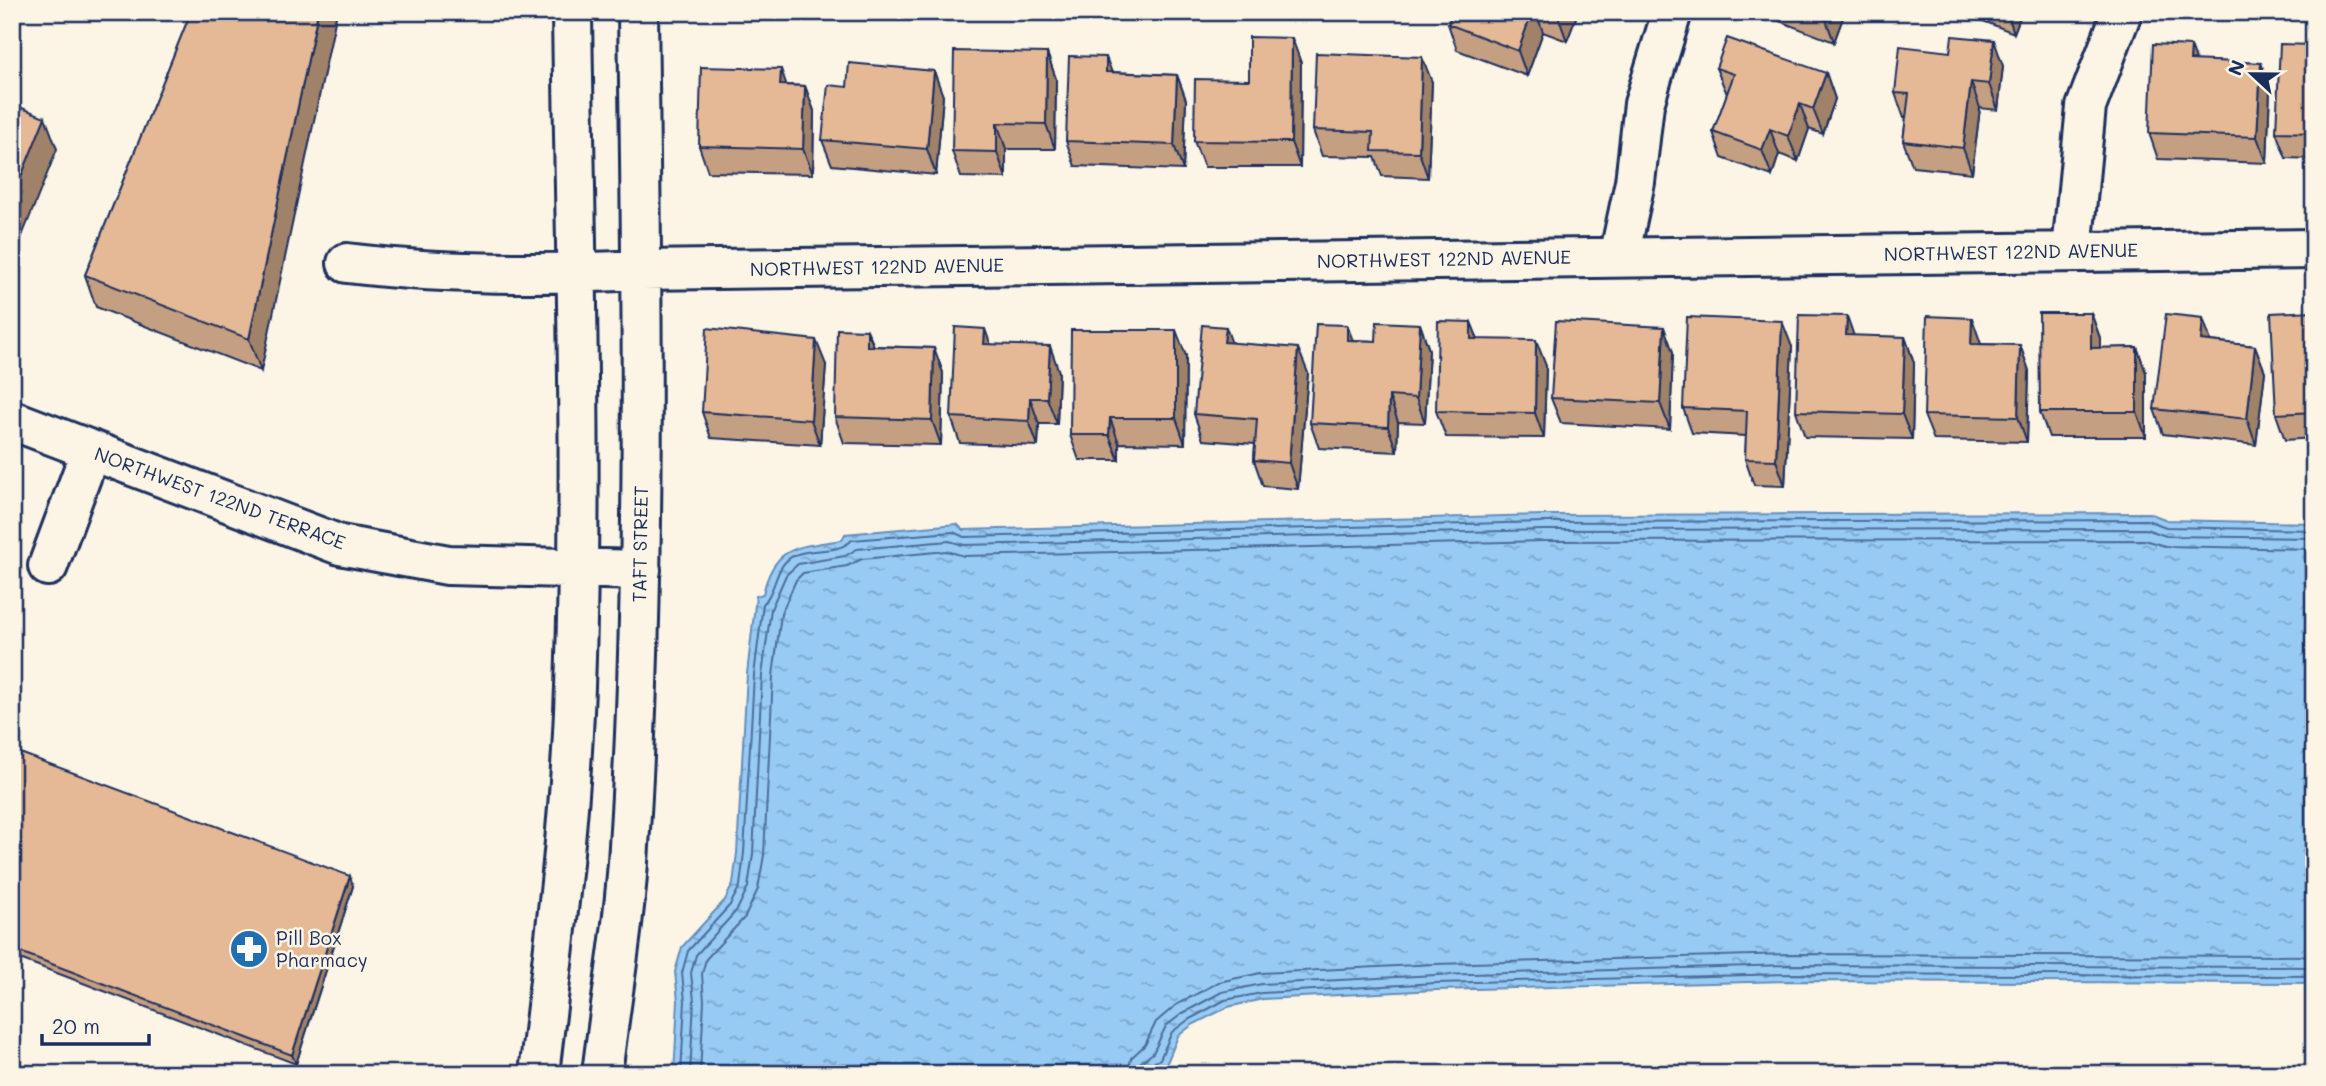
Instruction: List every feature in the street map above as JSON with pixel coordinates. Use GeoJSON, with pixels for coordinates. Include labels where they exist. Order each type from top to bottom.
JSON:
{"type":"FeatureCollection","features":[{"type":"Feature","properties":{"kind":"street"},"geometry":{"type":"LineString","coordinates":[[539,1074],[564,860],[574,714],[578,570],[572,12]]}},
{"type":"Feature","properties":{"kind":"street","name":"TAFT STREET"},"geometry":{"type":"LineString","coordinates":[[602,1074],[629,848],[641,570],[642,270],[638,12]]}},
{"type":"Feature","properties":{"kind":"street"},"geometry":{"type":"LineString","coordinates":[[1619,257],[1635,182],[1644,104],[1672,12]]}},
{"type":"Feature","properties":{"kind":"street"},"geometry":{"type":"LineString","coordinates":[[2072,251],[2086,107],[2122,12]]}},
{"type":"Feature","properties":{"kind":"street","name":"NORTHWEST 122ND AVENUE"},"geometry":{"type":"LineString","coordinates":[[347,263],[410,270],[575,273],[2314,249]]}},
{"type":"Feature","properties":{"kind":"street","name":"NORTHWEST 122ND TERRACE"},"geometry":{"type":"LineString","coordinates":[[12,420],[340,545],[448,565],[641,570]]}},
{"type":"Feature","properties":{"kind":"street"},"geometry":{"type":"LineString","coordinates":[[48,566],[91,450]]}},
{"type":"Feature","properties":{"kind":"water"},"geometry":{"type":"Polygon","coordinates":[[[2149,513],[2167,520],[2314,523],[2314,983],[1791,981],[1436,990],[1263,999],[1228,1007],[1192,1025],[1178,1036],[1166,1065],[1149,1074],[674,1074],[678,1001],[675,972],[682,947],[725,900],[733,884],[747,674],[756,596],[763,594],[774,565],[790,551],[842,540],[845,534],[957,524],[963,530],[1543,515],[2149,513]]]}},
{"type":"Feature","properties":{"kind":"building"},"geometry":{"type":"Polygon","coordinates":[[[191,12],[318,12],[249,339],[85,275],[191,12]]]}},
{"type":"Feature","properties":{"kind":"building"},"geometry":{"type":"Polygon","coordinates":[[[1453,12],[1532,12],[1518,51],[1448,24],[1453,12]]]}},
{"type":"Feature","properties":{"kind":"building"},"geometry":{"type":"Polygon","coordinates":[[[1813,12],[1826,12],[1825,17],[1813,12]]]}},
{"type":"Feature","properties":{"kind":"building"},"geometry":{"type":"Polygon","coordinates":[[[1952,36],[1994,40],[1989,84],[1971,82],[1963,148],[1903,141],[1909,94],[1895,93],[1900,46],[1950,52],[1952,36]]]}},
{"type":"Feature","properties":{"kind":"building"},"geometry":{"type":"Polygon","coordinates":[[[1249,37],[1292,38],[1291,142],[1194,141],[1195,79],[1249,80],[1249,37]]]}},
{"type":"Feature","properties":{"kind":"building"},"geometry":{"type":"Polygon","coordinates":[[[1727,38],[1826,73],[1813,109],[1800,104],[1788,136],[1770,129],[1762,150],[1713,132],[1734,74],[1716,68],[1727,38]]]}},
{"type":"Feature","properties":{"kind":"building"},"geometry":{"type":"Polygon","coordinates":[[[2153,44],[2191,46],[2190,60],[2261,63],[2257,137],[2149,133],[2153,44]]]}},
{"type":"Feature","properties":{"kind":"building"},"geometry":{"type":"Polygon","coordinates":[[[2280,44],[2314,45],[2314,133],[2276,132],[2280,44]]]}},
{"type":"Feature","properties":{"kind":"building"},"geometry":{"type":"Polygon","coordinates":[[[954,51],[1047,53],[1046,124],[997,123],[997,152],[952,151],[954,51]]]}},
{"type":"Feature","properties":{"kind":"building"},"geometry":{"type":"Polygon","coordinates":[[[1316,53],[1422,57],[1419,152],[1372,151],[1373,132],[1313,130],[1316,53]]]}},
{"type":"Feature","properties":{"kind":"building"},"geometry":{"type":"Polygon","coordinates":[[[1069,56],[1106,57],[1106,72],[1177,75],[1174,145],[1066,141],[1069,56]]]}},
{"type":"Feature","properties":{"kind":"building"},"geometry":{"type":"Polygon","coordinates":[[[849,63],[934,71],[927,149],[822,140],[828,85],[847,87],[849,63]]]}},
{"type":"Feature","properties":{"kind":"building"},"geometry":{"type":"Polygon","coordinates":[[[701,67],[781,69],[780,85],[805,86],[803,149],[699,146],[701,67]]]}},
{"type":"Feature","properties":{"kind":"building"},"geometry":{"type":"Polygon","coordinates":[[[12,104],[45,117],[12,199],[12,104]]]}},
{"type":"Feature","properties":{"kind":"building"},"geometry":{"type":"Polygon","coordinates":[[[2314,311],[2314,412],[2276,414],[2271,313],[2314,311]]]}},
{"type":"Feature","properties":{"kind":"building"},"geometry":{"type":"Polygon","coordinates":[[[2039,313],[2091,313],[2091,348],[2137,347],[2137,412],[2040,412],[2039,313]]]}},
{"type":"Feature","properties":{"kind":"building"},"geometry":{"type":"Polygon","coordinates":[[[2166,314],[2203,318],[2201,340],[2255,346],[2247,419],[2154,409],[2166,314]]]}},
{"type":"Feature","properties":{"kind":"building"},"geometry":{"type":"Polygon","coordinates":[[[1799,315],[1847,316],[1846,335],[1905,337],[1902,414],[1796,411],[1799,315]]]}},
{"type":"Feature","properties":{"kind":"building"},"geometry":{"type":"Polygon","coordinates":[[[1927,316],[1972,318],[1971,344],[2020,345],[2018,417],[1924,415],[1927,316]]]}},
{"type":"Feature","properties":{"kind":"building"},"geometry":{"type":"Polygon","coordinates":[[[1687,317],[1782,321],[1776,460],[1745,459],[1747,411],[1683,408],[1687,317]]]}},
{"type":"Feature","properties":{"kind":"building"},"geometry":{"type":"Polygon","coordinates":[[[1438,321],[1471,322],[1471,339],[1536,340],[1535,413],[1436,411],[1438,321]]]}},
{"type":"Feature","properties":{"kind":"building"},"geometry":{"type":"Polygon","coordinates":[[[1556,321],[1664,327],[1660,403],[1551,398],[1556,321]]]}},
{"type":"Feature","properties":{"kind":"building"},"geometry":{"type":"Polygon","coordinates":[[[1377,322],[1420,324],[1416,398],[1389,396],[1388,427],[1310,423],[1316,324],[1347,325],[1347,340],[1376,341],[1377,322]]]}},
{"type":"Feature","properties":{"kind":"building"},"geometry":{"type":"Polygon","coordinates":[[[1202,325],[1226,327],[1224,342],[1298,348],[1289,463],[1254,460],[1257,419],[1194,414],[1202,325]]]}},
{"type":"Feature","properties":{"kind":"building"},"geometry":{"type":"Polygon","coordinates":[[[955,327],[985,329],[984,344],[1050,346],[1047,398],[1030,398],[1029,421],[951,417],[955,327]]]}},
{"type":"Feature","properties":{"kind":"building"},"geometry":{"type":"Polygon","coordinates":[[[707,328],[816,340],[811,420],[702,412],[707,328]]]}},
{"type":"Feature","properties":{"kind":"building"},"geometry":{"type":"Polygon","coordinates":[[[837,329],[867,330],[867,346],[934,348],[932,420],[835,417],[837,329]]]}},
{"type":"Feature","properties":{"kind":"building"},"geometry":{"type":"Polygon","coordinates":[[[1071,330],[1176,330],[1176,418],[1110,418],[1109,435],[1070,435],[1071,330]]]}},
{"type":"Feature","properties":{"kind":"building"},"geometry":{"type":"Polygon","coordinates":[[[12,750],[350,876],[292,1055],[12,949],[12,750]]]}},
{"type":"Feature","properties":{"kind":"place","name":"Pill Box Pharmacy"},"geometry":{"type":"Point","coordinates":[249,949]}}]}
